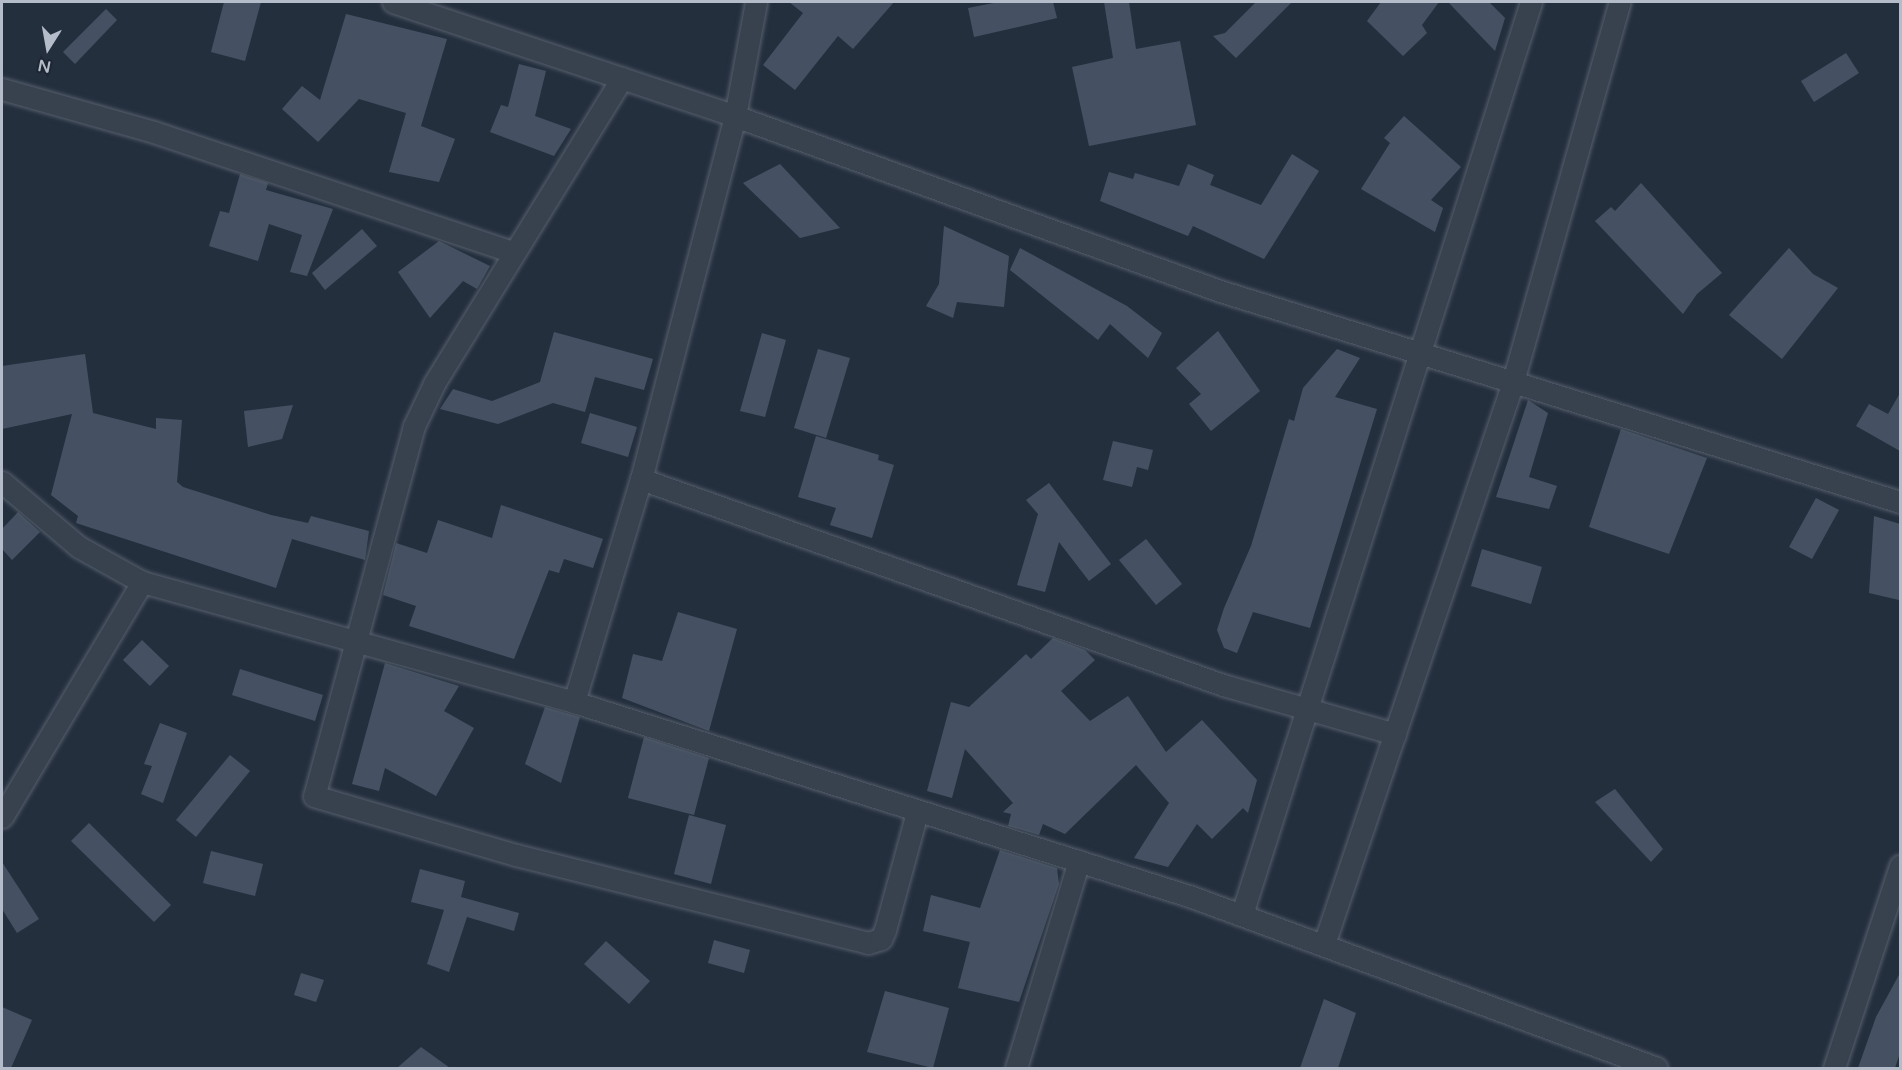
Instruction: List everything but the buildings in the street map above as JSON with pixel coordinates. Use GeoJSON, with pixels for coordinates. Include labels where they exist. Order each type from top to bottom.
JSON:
{"type":"FeatureCollection","features":[{"type":"Feature","properties":{"kind":"street"},"geometry":{"type":"LineString","coordinates":[[393,2],[735,116],[1220,291],[1512,385],[1900,502]]}},
{"type":"Feature","properties":{"kind":"street"},"geometry":{"type":"LineString","coordinates":[[574,702],[641,479],[735,116],[756,2]]}},
{"type":"Feature","properties":{"kind":"street"},"geometry":{"type":"LineString","coordinates":[[1242,914],[1531,2]]}},
{"type":"Feature","properties":{"kind":"street"},"geometry":{"type":"LineString","coordinates":[[1324,944],[1512,385],[1620,2]]}},
{"type":"Feature","properties":{"kind":"street"},"geometry":{"type":"LineString","coordinates":[[622,78],[513,252],[414,426],[314,790],[322,802],[868,943],[881,939],[885,930],[917,812]]}},
{"type":"Feature","properties":{"kind":"street"},"geometry":{"type":"LineString","coordinates":[[2,88],[153,132],[513,252]]}},
{"type":"Feature","properties":{"kind":"street"},"geometry":{"type":"LineString","coordinates":[[641,479],[1223,685],[1395,734]]}},
{"type":"Feature","properties":{"kind":"street"},"geometry":{"type":"LineString","coordinates":[[2,482],[79,548],[142,582],[574,702],[917,812],[1079,861],[1242,914],[1656,1068]]}},
{"type":"Feature","properties":{"kind":"street"},"geometry":{"type":"LineString","coordinates":[[2,817],[142,582]]}},
{"type":"Feature","properties":{"kind":"street"},"geometry":{"type":"LineString","coordinates":[[1016,1068],[1079,861]]}},
{"type":"Feature","properties":{"kind":"street"},"geometry":{"type":"LineString","coordinates":[[1834,1068],[1900,866]]}}]}
